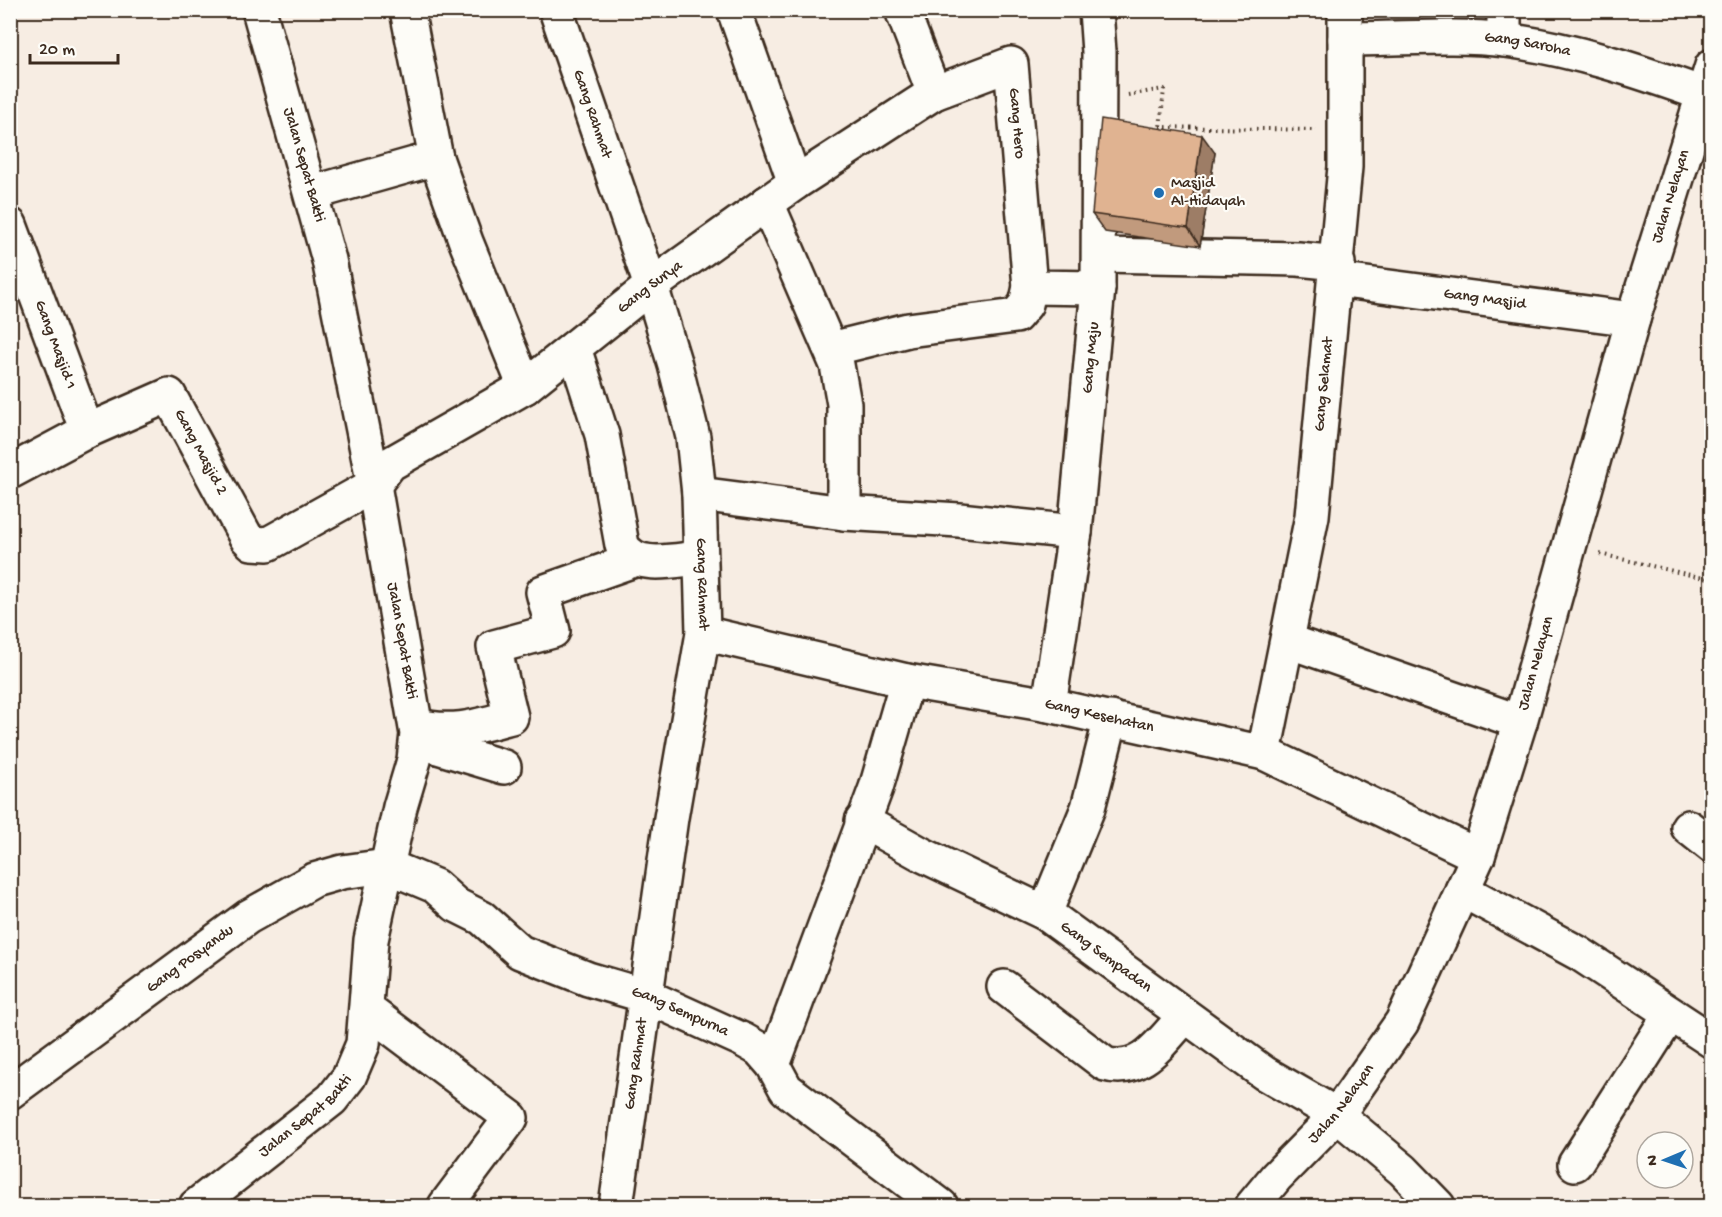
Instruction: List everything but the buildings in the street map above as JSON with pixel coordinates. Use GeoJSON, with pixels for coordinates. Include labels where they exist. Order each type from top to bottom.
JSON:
{"type":"FeatureCollection","features":[{"type":"Feature","properties":{"kind":"street","name":"Jalan Sepat Bakti"},"geometry":{"type":"LineString","coordinates":[[196,1206],[332,1099],[349,1077],[363,1044],[371,940],[400,807],[414,760],[416,733],[374,485],[329,260],[259,10]]}},
{"type":"Feature","properties":{"kind":"street"},"geometry":{"type":"LineString","coordinates":[[407,10],[436,158],[466,242],[525,387]]}},
{"type":"Feature","properties":{"kind":"street","name":"Gang Rahmat"},"geometry":{"type":"LineString","coordinates":[[556,10],[651,286],[693,437],[699,494],[703,633],[671,818],[616,1206]]}},
{"type":"Feature","properties":{"kind":"street"},"geometry":{"type":"LineString","coordinates":[[734,10],[795,183]]}},
{"type":"Feature","properties":{"kind":"street"},"geometry":{"type":"LineString","coordinates":[[902,10],[934,93]]}},
{"type":"Feature","properties":{"kind":"street","name":"Gang Maju"},"geometry":{"type":"LineString","coordinates":[[1049,705],[1075,532],[1098,288],[1100,52],[1096,10]]}},
{"type":"Feature","properties":{"kind":"street","name":"Gang Saroha"},"geometry":{"type":"LineString","coordinates":[[1345,25],[1504,25],[1588,57],[1641,72],[1707,80]]}},
{"type":"Feature","properties":{"kind":"street","name":"Gang Selamat"},"geometry":{"type":"LineString","coordinates":[[1264,753],[1312,516],[1337,272],[1346,132],[1345,25]]}},
{"type":"Feature","properties":{"kind":"street","name":"Gang Hero"},"geometry":{"type":"LineString","coordinates":[[934,93],[1011,64],[1030,287]]}},
{"type":"Feature","properties":{"kind":"street","name":"Jalan Nelayan"},"geometry":{"type":"LineString","coordinates":[[1252,1206],[1276,1177],[1337,1115],[1402,1022],[1478,856],[1520,722],[1633,319],[1707,80]]}},
{"type":"Feature","properties":{"kind":"street","name":"Gang Surya"},"geometry":{"type":"LineString","coordinates":[[374,485],[381,472],[390,464],[525,387],[651,286],[767,202],[934,93]]}},
{"type":"Feature","properties":{"kind":"street"},"geometry":{"type":"LineString","coordinates":[[312,193],[436,158]]}},
{"type":"Feature","properties":{"kind":"street"},"geometry":{"type":"LineString","coordinates":[[767,202],[837,365],[844,404],[844,513]]}},
{"type":"Feature","properties":{"kind":"street","name":"Gang Masjid 1"},"geometry":{"type":"LineString","coordinates":[[10,225],[87,431]]}},
{"type":"Feature","properties":{"kind":"street","name":"Gang Masjid"},"geometry":{"type":"LineString","coordinates":[[1100,255],[1298,259],[1337,272],[1633,319]]}},
{"type":"Feature","properties":{"kind":"street"},"geometry":{"type":"LineString","coordinates":[[831,349],[908,330],[1016,316],[1026,304],[1030,287],[1098,288]]}},
{"type":"Feature","properties":{"kind":"street"},"geometry":{"type":"LineString","coordinates":[[574,348],[602,435],[622,545],[627,556],[642,562],[700,558]]}},
{"type":"Feature","properties":{"kind":"street","name":"Gang Masjid 2"},"geometry":{"type":"LineString","coordinates":[[10,472],[87,431],[169,395],[246,537],[260,544],[275,540],[374,485]]}},
{"type":"Feature","properties":{"kind":"street"},"geometry":{"type":"LineString","coordinates":[[699,494],[844,513],[959,520],[1075,532]]}},
{"type":"Feature","properties":{"kind":"street"},"geometry":{"type":"LineString","coordinates":[[416,733],[462,731],[511,717],[494,647],[553,631],[543,592],[634,560]]}},
{"type":"Feature","properties":{"kind":"street","name":"Gang Kesehatan"},"geometry":{"type":"LineString","coordinates":[[703,633],[907,681],[1049,705],[1264,753],[1478,856]]}},
{"type":"Feature","properties":{"kind":"street"},"geometry":{"type":"LineString","coordinates":[[1288,641],[1520,722]]}},
{"type":"Feature","properties":{"kind":"street"},"geometry":{"type":"LineString","coordinates":[[773,1065],[862,820],[876,788],[907,681]]}},
{"type":"Feature","properties":{"kind":"street"},"geometry":{"type":"LineString","coordinates":[[1045,913],[1088,808],[1111,718]]}},
{"type":"Feature","properties":{"kind":"street"},"geometry":{"type":"LineString","coordinates":[[416,733],[504,766]]}},
{"type":"Feature","properties":{"kind":"street","name":"Gang Sempadan"},"geometry":{"type":"LineString","coordinates":[[862,820],[923,855],[1045,913],[1264,1072],[1337,1115],[1403,1170],[1438,1206]]}},
{"type":"Feature","properties":{"kind":"street","name":"Gang Sempurna"},"geometry":{"type":"LineString","coordinates":[[387,866],[435,886],[456,905],[482,918],[520,952],[588,979],[646,996],[759,1050],[773,1065],[786,1089],[941,1206]]}},
{"type":"Feature","properties":{"kind":"street","name":"Gang Posyandu"},"geometry":{"type":"LineString","coordinates":[[10,1092],[248,917],[314,880],[342,872],[387,866]]}},
{"type":"Feature","properties":{"kind":"street"},"geometry":{"type":"LineString","coordinates":[[1462,890],[1580,954],[1712,1041]]}},
{"type":"Feature","properties":{"kind":"street"},"geometry":{"type":"LineString","coordinates":[[1004,987],[1105,1064],[1120,1069],[1140,1062],[1185,1016]]}},
{"type":"Feature","properties":{"kind":"street"},"geometry":{"type":"LineString","coordinates":[[366,1009],[511,1118],[445,1206]]}},
{"type":"Feature","properties":{"kind":"street"},"geometry":{"type":"LineString","coordinates":[[1575,1164],[1670,1015]]}},
{"type":"Feature","properties":{"kind":"path"},"geometry":{"type":"LineString","coordinates":[[1158,134],[1164,89]]}},
{"type":"Feature","properties":{"kind":"path"},"geometry":{"type":"LineString","coordinates":[[1160,127],[1346,132]]}},
{"type":"Feature","properties":{"kind":"path"},"geometry":{"type":"LineString","coordinates":[[1570,548],[1712,580]]}},
{"type":"Feature","properties":{"kind":"place","name":"Masjid Al-Hidayah"},"geometry":{"type":"Point","coordinates":[1159,193]}}]}
